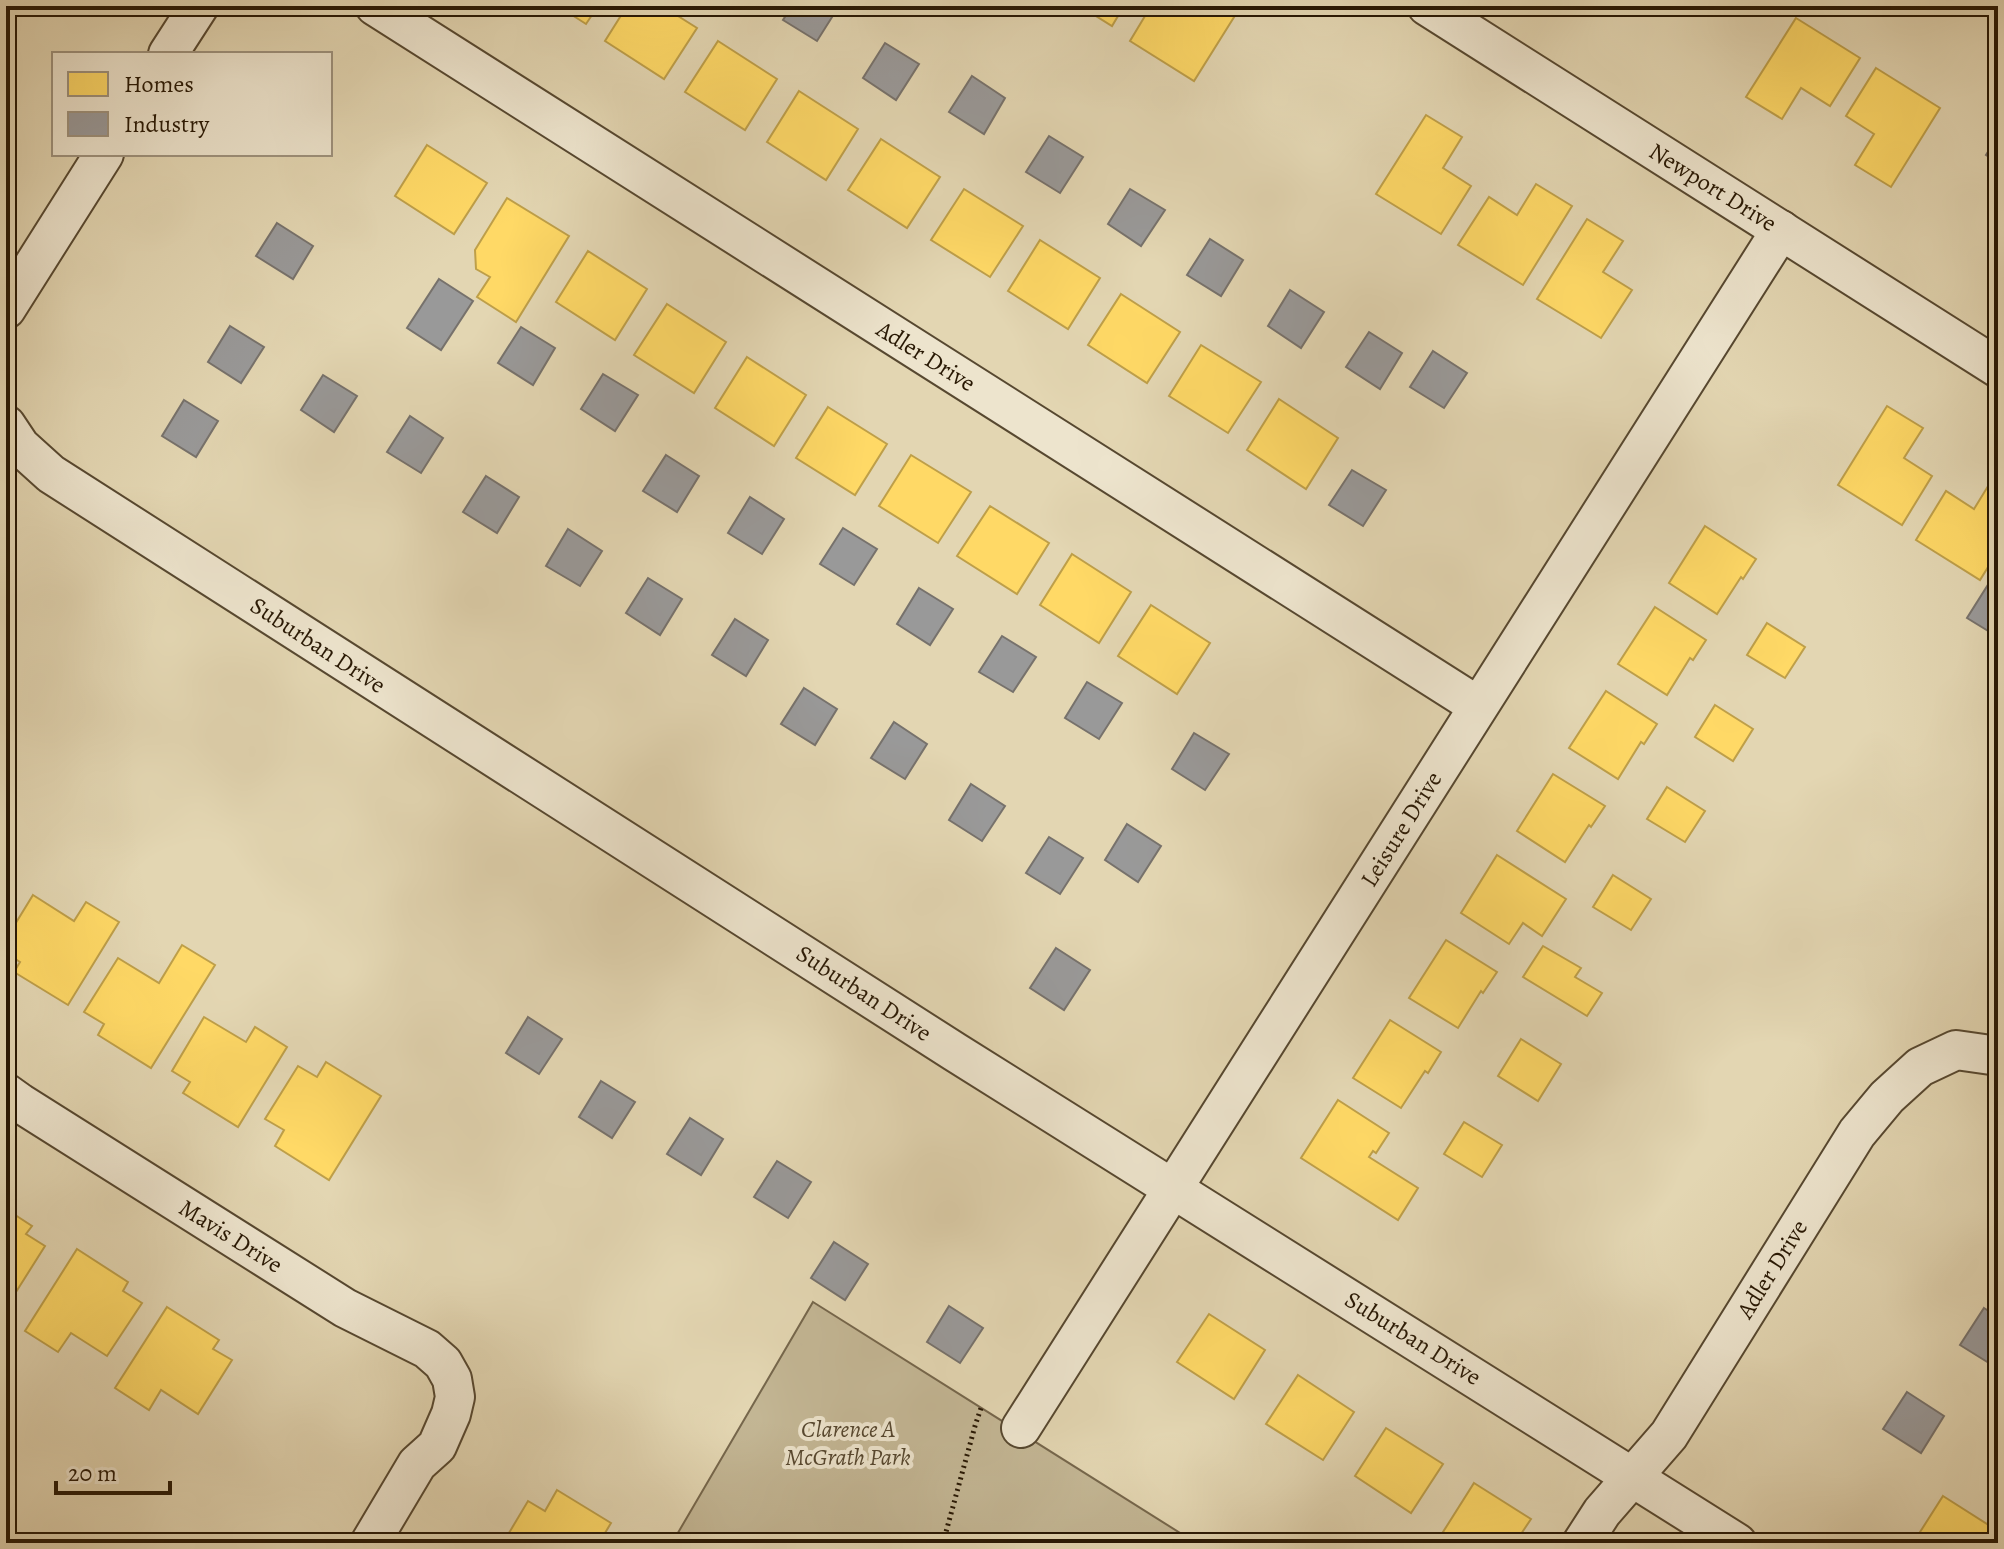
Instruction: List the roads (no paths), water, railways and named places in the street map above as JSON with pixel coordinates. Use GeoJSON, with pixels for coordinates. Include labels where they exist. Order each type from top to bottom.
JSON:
{"type":"FeatureCollection","features":[{"type":"Feature","properties":{"kind":"street"},"geometry":{"type":"LineString","coordinates":[[169,52],[199,6]]}},
{"type":"Feature","properties":{"kind":"street","name":"Adler Drive"},"geometry":{"type":"LineString","coordinates":[[375,6],[1478,706]]}},
{"type":"Feature","properties":{"kind":"street","name":"Newport Drive"},"geometry":{"type":"LineString","coordinates":[[1427,6],[1998,368]]}},
{"type":"Feature","properties":{"kind":"street"},"geometry":{"type":"LineString","coordinates":[[6,309],[103,156]]}},
{"type":"Feature","properties":{"kind":"street","name":"Leisure Drive"},"geometry":{"type":"LineString","coordinates":[[1021,1428],[1781,230]]}},
{"type":"Feature","properties":{"kind":"street","name":"Suburban Drive"},"geometry":{"type":"LineString","coordinates":[[6,425],[20,446],[51,474],[942,1043],[1737,1543]]}},
{"type":"Feature","properties":{"kind":"street","name":"Adler Drive"},"geometry":{"type":"LineString","coordinates":[[1582,1543],[1597,1518],[1669,1435],[1857,1133],[1887,1097],[1920,1067],[1956,1050],[1998,1056]]}},
{"type":"Feature","properties":{"kind":"street","name":"Mavis Drive"},"geometry":{"type":"LineString","coordinates":[[6,1093],[345,1308],[427,1349],[443,1363],[452,1379],[455,1397],[451,1414],[437,1446],[417,1464],[370,1543]]}},
{"type":"Feature","properties":{"kind":"park label","name":"Clarence A McGrath Park"},"geometry":{"type":"Point","coordinates":[848,1443]}}]}
